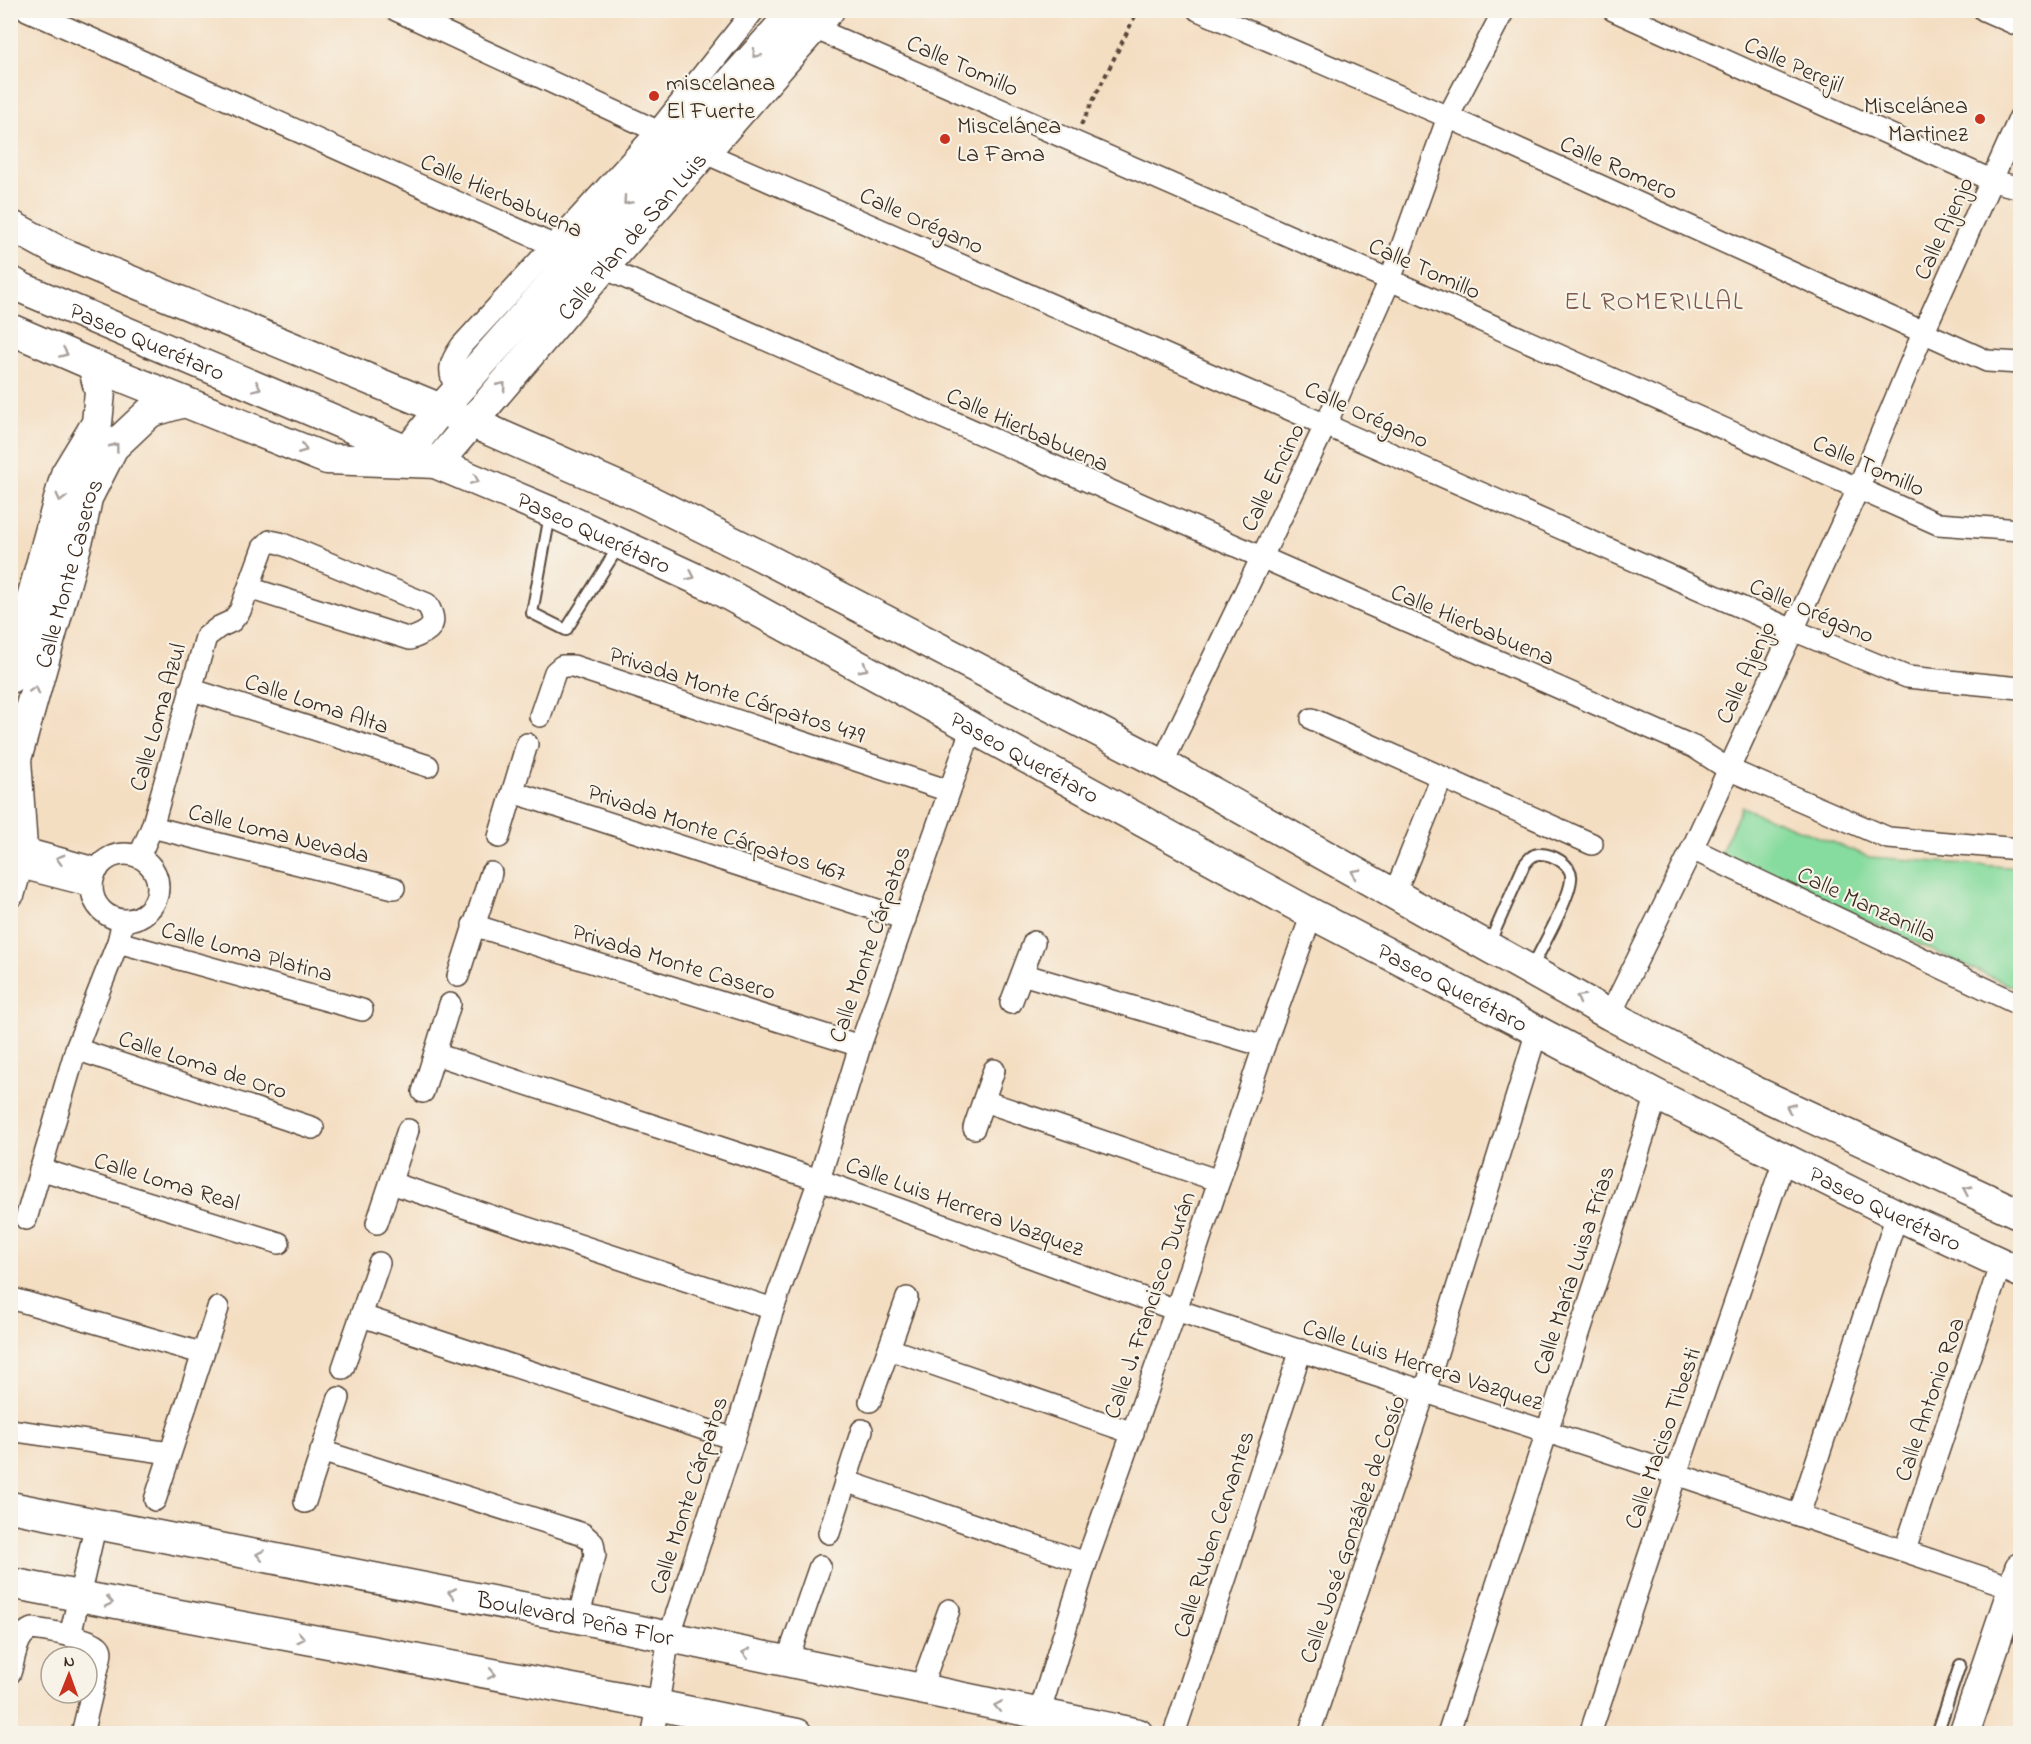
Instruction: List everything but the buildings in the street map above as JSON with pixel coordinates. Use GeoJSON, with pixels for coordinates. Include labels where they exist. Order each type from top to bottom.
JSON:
{"type":"FeatureCollection","features":[{"type":"Feature","properties":{"kind":"main road","name":"Calle Plan de San Luis"},"geometry":{"type":"LineString","coordinates":[[408,451],[449,400],[680,142],[802,15]]}},
{"type":"Feature","properties":{"kind":"main road","name":"Paseo Querétaro"},"geometry":{"type":"LineString","coordinates":[[10,225],[58,251],[449,400],[471,422],[642,497],[759,555],[1162,764],[1610,1015],[1756,1092],[2020,1214]]}},
{"type":"Feature","properties":{"kind":"main road","name":"Calle Plan de San Luis"},"geometry":{"type":"LineString","coordinates":[[437,463],[471,422],[577,257]]}},
{"type":"Feature","properties":{"kind":"main road","name":"Paseo Querétaro"},"geometry":{"type":"LineString","coordinates":[[10,281],[551,512],[716,588],[1312,914],[1537,1030],[1733,1135],[2011,1268]]}},
{"type":"Feature","properties":{"kind":"main road"},"geometry":{"type":"LineString","coordinates":[[10,329],[93,366],[327,459],[437,463]]}},
{"type":"Feature","properties":{"kind":"main road","name":"Calle Monte Caseros"},"geometry":{"type":"LineString","coordinates":[[10,678],[66,474],[97,423],[100,392],[93,366]]}},
{"type":"Feature","properties":{"kind":"main road","name":"Calle Monte Caseros"},"geometry":{"type":"LineString","coordinates":[[17,869],[13,758],[81,528],[87,498],[113,447],[132,428],[150,412],[184,402]]}},
{"type":"Feature","properties":{"kind":"main road"},"geometry":{"type":"LineString","coordinates":[[1733,1135],[1756,1092]]}},
{"type":"Feature","properties":{"kind":"main road","name":"Boulevard Peña Flor"},"geometry":{"type":"LineString","coordinates":[[10,1507],[578,1618],[1138,1734]]}},
{"type":"Feature","properties":{"kind":"main road"},"geometry":{"type":"LineString","coordinates":[[1964,1734],[2017,1578]]}},
{"type":"Feature","properties":{"kind":"main road"},"geometry":{"type":"LineString","coordinates":[[10,1583],[655,1719],[797,1734]]}},
{"type":"Feature","properties":{"kind":"street","name":"Calle Hierbabuena"},"geometry":{"type":"LineString","coordinates":[[27,10],[577,257],[1260,559],[1694,747],[1728,769],[1888,838],[2020,849]]}},
{"type":"Feature","properties":{"kind":"street","name":"Calle Orégano"},"geometry":{"type":"LineString","coordinates":[[396,10],[680,142],[1793,630],[1907,677],[2020,688]]}},
{"type":"Feature","properties":{"kind":"street"},"geometry":{"type":"LineString","coordinates":[[577,257],[680,142],[754,10]]}},
{"type":"Feature","properties":{"kind":"street","name":"Calle Romero"},"geometry":{"type":"LineString","coordinates":[[1198,10],[1448,117],[1988,361],[2020,363]]}},
{"type":"Feature","properties":{"kind":"street","name":"Calle Encino"},"geometry":{"type":"LineString","coordinates":[[1162,764],[1326,424],[1390,280],[1448,117],[1504,10]]}},
{"type":"Feature","properties":{"kind":"street","name":"Calle Perejil"},"geometry":{"type":"LineString","coordinates":[[1613,10],[1993,181],[2020,188]]}},
{"type":"Feature","properties":{"kind":"street"},"geometry":{"type":"LineString","coordinates":[[1984,10],[2020,26]]}},
{"type":"Feature","properties":{"kind":"street","name":"Calle Tomillo"},"geometry":{"type":"LineString","coordinates":[[802,15],[1073,141],[1938,524],[2020,530]]}},
{"type":"Feature","properties":{"kind":"street","name":"Calle Ajenjo"},"geometry":{"type":"LineString","coordinates":[[1610,1015],[1692,849],[1858,489],[1923,333],[2020,117]]}},
{"type":"Feature","properties":{"kind":"street","name":"Calle Loma Azul"},"geometry":{"type":"LineString","coordinates":[[139,857],[152,827],[206,637],[232,621],[240,611],[263,548],[270,541],[280,543],[427,604],[434,614],[433,626],[425,634],[410,639],[249,588]]}},
{"type":"Feature","properties":{"kind":"street","name":"Privada Monte Cárpatos 479"},"geometry":{"type":"LineString","coordinates":[[540,716],[555,672],[562,666],[573,666],[949,791]]}},
{"type":"Feature","properties":{"kind":"street","name":"Calle Loma Alta"},"geometry":{"type":"LineString","coordinates":[[190,689],[428,766]]}},
{"type":"Feature","properties":{"kind":"street"},"geometry":{"type":"LineString","coordinates":[[1312,719],[1592,844]]}},
{"type":"Feature","properties":{"kind":"street","name":"Calle Monte Cárpatos"},"geometry":{"type":"LineString","coordinates":[[655,1719],[669,1637],[734,1439],[773,1310],[819,1180],[860,1046],[972,727]]}},
{"type":"Feature","properties":{"kind":"street"},"geometry":{"type":"LineString","coordinates":[[499,837],[527,744]]}},
{"type":"Feature","properties":{"kind":"street"},"geometry":{"type":"LineString","coordinates":[[1394,895],[1442,777]]}},
{"type":"Feature","properties":{"kind":"street","name":"Privada Monte Cárpatos 467"},"geometry":{"type":"LineString","coordinates":[[513,792],[905,919]]}},
{"type":"Feature","properties":{"kind":"street","name":"Calle Loma Nevada"},"geometry":{"type":"LineString","coordinates":[[152,827],[394,888]]}},
{"type":"Feature","properties":{"kind":"street","name":"Calle Manzanilla"},"geometry":{"type":"LineString","coordinates":[[1692,849],[2020,1005]]}},
{"type":"Feature","properties":{"kind":"street"},"geometry":{"type":"LineString","coordinates":[[124,854],[139,857],[154,869],[159,886],[155,904],[141,917],[123,921],[107,915],[96,903],[95,878],[109,859],[124,854]]}},
{"type":"Feature","properties":{"kind":"street"},"geometry":{"type":"LineString","coordinates":[[17,869],[95,878]]}},
{"type":"Feature","properties":{"kind":"street"},"geometry":{"type":"LineString","coordinates":[[458,976],[491,873]]}},
{"type":"Feature","properties":{"kind":"street","name":"Calle J. Francisco Durán"},"geometry":{"type":"LineString","coordinates":[[1039,1714],[1086,1563],[1176,1310],[1264,1046],[1312,914]]}},
{"type":"Feature","properties":{"kind":"street"},"geometry":{"type":"LineString","coordinates":[[26,1219],[76,1049],[118,942],[123,921]]}},
{"type":"Feature","properties":{"kind":"street","name":"Privada Monte Casero"},"geometry":{"type":"LineString","coordinates":[[473,925],[860,1046]]}},
{"type":"Feature","properties":{"kind":"street","name":"Calle Loma Platina"},"geometry":{"type":"LineString","coordinates":[[118,942],[362,1010]]}},
{"type":"Feature","properties":{"kind":"street"},"geometry":{"type":"LineString","coordinates":[[1011,1003],[1034,942]]}},
{"type":"Feature","properties":{"kind":"street"},"geometry":{"type":"LineString","coordinates":[[1022,974],[1264,1046]]}},
{"type":"Feature","properties":{"kind":"street"},"geometry":{"type":"LineString","coordinates":[[423,1092],[450,1004]]}},
{"type":"Feature","properties":{"kind":"street","name":"Calle José González de Cosío"},"geometry":{"type":"LineString","coordinates":[[1309,1734],[1425,1391],[1537,1030]]}},
{"type":"Feature","properties":{"kind":"street","name":"Calle Loma de Oro"},"geometry":{"type":"LineString","coordinates":[[76,1049],[313,1128]]}},
{"type":"Feature","properties":{"kind":"street"},"geometry":{"type":"LineString","coordinates":[[435,1054],[819,1180]]}},
{"type":"Feature","properties":{"kind":"street"},"geometry":{"type":"LineString","coordinates":[[974,1128],[994,1070]]}},
{"type":"Feature","properties":{"kind":"street","name":"Calle María Luisa Frías"},"geometry":{"type":"LineString","coordinates":[[1448,1734],[1657,1095]]}},
{"type":"Feature","properties":{"kind":"street"},"geometry":{"type":"LineString","coordinates":[[984,1101],[1219,1181]]}},
{"type":"Feature","properties":{"kind":"street"},"geometry":{"type":"LineString","coordinates":[[377,1223],[408,1130]]}},
{"type":"Feature","properties":{"kind":"street","name":"Calle Maciso Tibesti"},"geometry":{"type":"LineString","coordinates":[[1590,1734],[1784,1160]]}},
{"type":"Feature","properties":{"kind":"street","name":"Calle Loma Real"},"geometry":{"type":"LineString","coordinates":[[40,1169],[279,1243]]}},
{"type":"Feature","properties":{"kind":"street","name":"Calle Luis Herrera Vazquez"},"geometry":{"type":"LineString","coordinates":[[819,1180],[1176,1310],[1905,1551],[2017,1578]]}},
{"type":"Feature","properties":{"kind":"street"},"geometry":{"type":"LineString","coordinates":[[391,1183],[773,1310]]}},
{"type":"Feature","properties":{"kind":"street"},"geometry":{"type":"LineString","coordinates":[[1799,1515],[1897,1215]]}},
{"type":"Feature","properties":{"kind":"street"},"geometry":{"type":"LineString","coordinates":[[344,1368],[379,1263]]}},
{"type":"Feature","properties":{"kind":"street","name":"Calle Antonio Roa"},"geometry":{"type":"LineString","coordinates":[[1905,1551],[2011,1268]]}},
{"type":"Feature","properties":{"kind":"street"},"geometry":{"type":"LineString","coordinates":[[10,1298],[201,1353]]}},
{"type":"Feature","properties":{"kind":"street"},"geometry":{"type":"LineString","coordinates":[[870,1401],[908,1298]]}},
{"type":"Feature","properties":{"kind":"street"},"geometry":{"type":"LineString","coordinates":[[155,1500],[201,1353],[218,1308]]}},
{"type":"Feature","properties":{"kind":"street"},"geometry":{"type":"LineString","coordinates":[[362,1316],[734,1439]]}},
{"type":"Feature","properties":{"kind":"street"},"geometry":{"type":"LineString","coordinates":[[889,1349],[1132,1433]]}},
{"type":"Feature","properties":{"kind":"street","name":"Calle Ruben Cervantes"},"geometry":{"type":"LineString","coordinates":[[1174,1734],[1300,1350]]}},
{"type":"Feature","properties":{"kind":"street"},"geometry":{"type":"LineString","coordinates":[[305,1502],[339,1398]]}},
{"type":"Feature","properties":{"kind":"street"},"geometry":{"type":"LineString","coordinates":[[10,1430],[170,1453]]}},
{"type":"Feature","properties":{"kind":"street"},"geometry":{"type":"LineString","coordinates":[[829,1533],[862,1430]]}},
{"type":"Feature","properties":{"kind":"street"},"geometry":{"type":"LineString","coordinates":[[321,1450],[583,1534],[593,1543],[595,1555],[578,1618]]}},
{"type":"Feature","properties":{"kind":"street"},"geometry":{"type":"LineString","coordinates":[[845,1481],[1086,1563]]}},
{"type":"Feature","properties":{"kind":"street"},"geometry":{"type":"LineString","coordinates":[[70,1635],[96,1523]]}},
{"type":"Feature","properties":{"kind":"street"},"geometry":{"type":"LineString","coordinates":[[787,1661],[820,1566]]}},
{"type":"Feature","properties":{"kind":"street"},"geometry":{"type":"LineString","coordinates":[[920,1690],[949,1610]]}},
{"type":"Feature","properties":{"kind":"street"},"geometry":{"type":"LineString","coordinates":[[10,1673],[20,1639],[27,1630],[70,1635],[97,1645],[101,1650],[82,1734]]}},
{"type":"Feature","properties":{"kind":"lane"},"geometry":{"type":"LineString","coordinates":[[551,512],[532,613],[566,630],[621,544]]}},
{"type":"Feature","properties":{"kind":"lane"},"geometry":{"type":"LineString","coordinates":[[1488,947],[1524,865],[1530,857],[1539,854],[1565,864],[1570,871],[1571,879],[1567,896],[1530,970]]}},
{"type":"Feature","properties":{"kind":"lane"},"geometry":{"type":"LineString","coordinates":[[1937,1734],[1960,1665]]}},
{"type":"Feature","properties":{"kind":"path"},"geometry":{"type":"LineString","coordinates":[[1073,141],[1138,10]]}},
{"type":"Feature","properties":{"kind":"green space"},"geometry":{"type":"Polygon","coordinates":[[[1742,807],[1870,857],[2020,868],[2020,990],[1720,854],[1742,807]]]}},
{"type":"Feature","properties":{"kind":"place","name":"miscelanea El Fuerte"},"geometry":{"type":"Point","coordinates":[654,96]}},
{"type":"Feature","properties":{"kind":"place","name":"Miscelánea Martinez"},"geometry":{"type":"Point","coordinates":[1980,119]}},
{"type":"Feature","properties":{"kind":"place","name":"Miscelánea La Fama"},"geometry":{"type":"Point","coordinates":[945,139]}},
{"type":"Feature","properties":{"kind":"district","name":"EL ROMERILLAL"},"geometry":{"type":"Point","coordinates":[1654,300]}}]}
